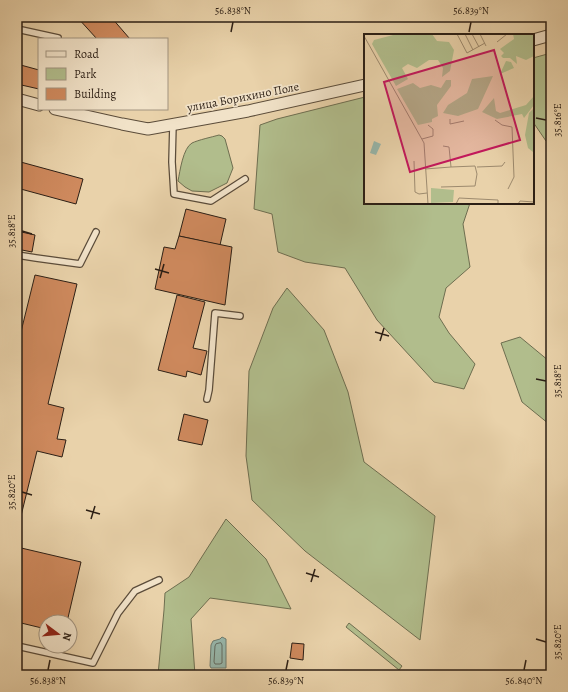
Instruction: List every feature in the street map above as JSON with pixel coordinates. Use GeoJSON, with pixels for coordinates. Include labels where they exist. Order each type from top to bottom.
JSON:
{"type":"FeatureCollection","features":[{"type":"Feature","properties":{"kind":"street"},"geometry":{"type":"LineString","coordinates":[[534,40],[551,35]]}},
{"type":"Feature","properties":{"kind":"street","name":"улица Борихино Поле"},"geometry":{"type":"LineString","coordinates":[[59,110],[148,129],[248,111],[364,85]]}},
{"type":"Feature","properties":{"kind":"street"},"geometry":{"type":"LineString","coordinates":[[17,99],[38,105]]}},
{"type":"Feature","properties":{"kind":"lane"},"geometry":{"type":"LineString","coordinates":[[17,29],[58,38]]}},
{"type":"Feature","properties":{"kind":"lane"},"geometry":{"type":"LineString","coordinates":[[173,124],[172,162],[174,194],[211,201],[245,179]]}},
{"type":"Feature","properties":{"kind":"lane"},"geometry":{"type":"LineString","coordinates":[[17,255],[80,264],[96,232]]}},
{"type":"Feature","properties":{"kind":"lane"},"geometry":{"type":"LineString","coordinates":[[207,399],[215,313],[240,316]]}},
{"type":"Feature","properties":{"kind":"lane"},"geometry":{"type":"LineString","coordinates":[[17,646],[93,663],[118,613],[135,591],[160,580]]}},
{"type":"Feature","properties":{"kind":"green space"},"geometry":{"type":"Polygon","coordinates":[[[551,53],[551,138],[546,141],[534,123],[534,58],[551,53]]]}},
{"type":"Feature","properties":{"kind":"green space"},"geometry":{"type":"Polygon","coordinates":[[[364,97],[364,204],[470,204],[463,224],[470,267],[446,288],[439,317],[449,333],[475,364],[464,389],[434,382],[377,320],[345,268],[305,262],[278,252],[272,214],[254,209],[260,125],[277,119],[364,97]]]}},
{"type":"Feature","properties":{"kind":"green space"},"geometry":{"type":"Polygon","coordinates":[[[219,135],[225,139],[233,168],[227,183],[209,192],[192,191],[178,181],[182,160],[186,150],[192,143],[219,135]]]}},
{"type":"Feature","properties":{"kind":"green space"},"geometry":{"type":"Polygon","coordinates":[[[287,288],[324,330],[348,392],[364,462],[435,516],[420,640],[305,551],[252,500],[246,456],[249,371],[273,308],[287,288]]]}},
{"type":"Feature","properties":{"kind":"green space"},"geometry":{"type":"Polygon","coordinates":[[[520,337],[549,361],[551,360],[551,424],[549,424],[522,402],[501,343],[520,337]]]}},
{"type":"Feature","properties":{"kind":"green space"},"geometry":{"type":"Polygon","coordinates":[[[226,519],[266,559],[291,609],[210,598],[191,619],[195,675],[158,675],[165,593],[189,577],[226,519]]]}},
{"type":"Feature","properties":{"kind":"green space"},"geometry":{"type":"Polygon","coordinates":[[[349,623],[402,666],[399,670],[346,627],[349,623]]]}},
{"type":"Feature","properties":{"kind":"water"},"geometry":{"type":"Polygon","coordinates":[[[222,637],[226,639],[226,668],[211,668],[211,645],[213,641],[222,637]]]}},
{"type":"Feature","properties":{"kind":"building"},"geometry":{"type":"Polygon","coordinates":[[[77,17],[111,17],[129,38],[96,38],[77,17]]]}},
{"type":"Feature","properties":{"kind":"building"},"geometry":{"type":"Polygon","coordinates":[[[17,64],[38,70],[38,89],[17,84],[17,64]]]}},
{"type":"Feature","properties":{"kind":"building"},"geometry":{"type":"Polygon","coordinates":[[[17,161],[83,179],[76,204],[17,188],[17,161]]]}},
{"type":"Feature","properties":{"kind":"building"},"geometry":{"type":"Polygon","coordinates":[[[186,209],[226,219],[220,245],[179,236],[186,209]]]}},
{"type":"Feature","properties":{"kind":"building"},"geometry":{"type":"Polygon","coordinates":[[[17,231],[35,235],[32,252],[17,249],[17,231]]]}},
{"type":"Feature","properties":{"kind":"building"},"geometry":{"type":"Polygon","coordinates":[[[179,236],[232,247],[225,305],[155,289],[164,247],[175,249],[179,236]]]}},
{"type":"Feature","properties":{"kind":"building"},"geometry":{"type":"Polygon","coordinates":[[[547,244],[551,244],[551,268],[547,244]]]}},
{"type":"Feature","properties":{"kind":"building"},"geometry":{"type":"Polygon","coordinates":[[[35,275],[77,284],[48,404],[64,408],[57,439],[66,440],[62,457],[37,451],[19,524],[17,524],[17,348],[35,275]]]}},
{"type":"Feature","properties":{"kind":"building"},"geometry":{"type":"Polygon","coordinates":[[[177,295],[205,302],[193,348],[207,351],[201,375],[187,371],[186,377],[158,370],[177,295]]]}},
{"type":"Feature","properties":{"kind":"building"},"geometry":{"type":"Polygon","coordinates":[[[184,414],[208,420],[202,445],[178,440],[184,414]]]}},
{"type":"Feature","properties":{"kind":"building"},"geometry":{"type":"Polygon","coordinates":[[[17,547],[81,562],[69,614],[38,614],[38,627],[17,622],[17,547]]]}},
{"type":"Feature","properties":{"kind":"building"},"geometry":{"type":"Polygon","coordinates":[[[292,643],[304,644],[303,660],[290,658],[292,643]]]}}]}
